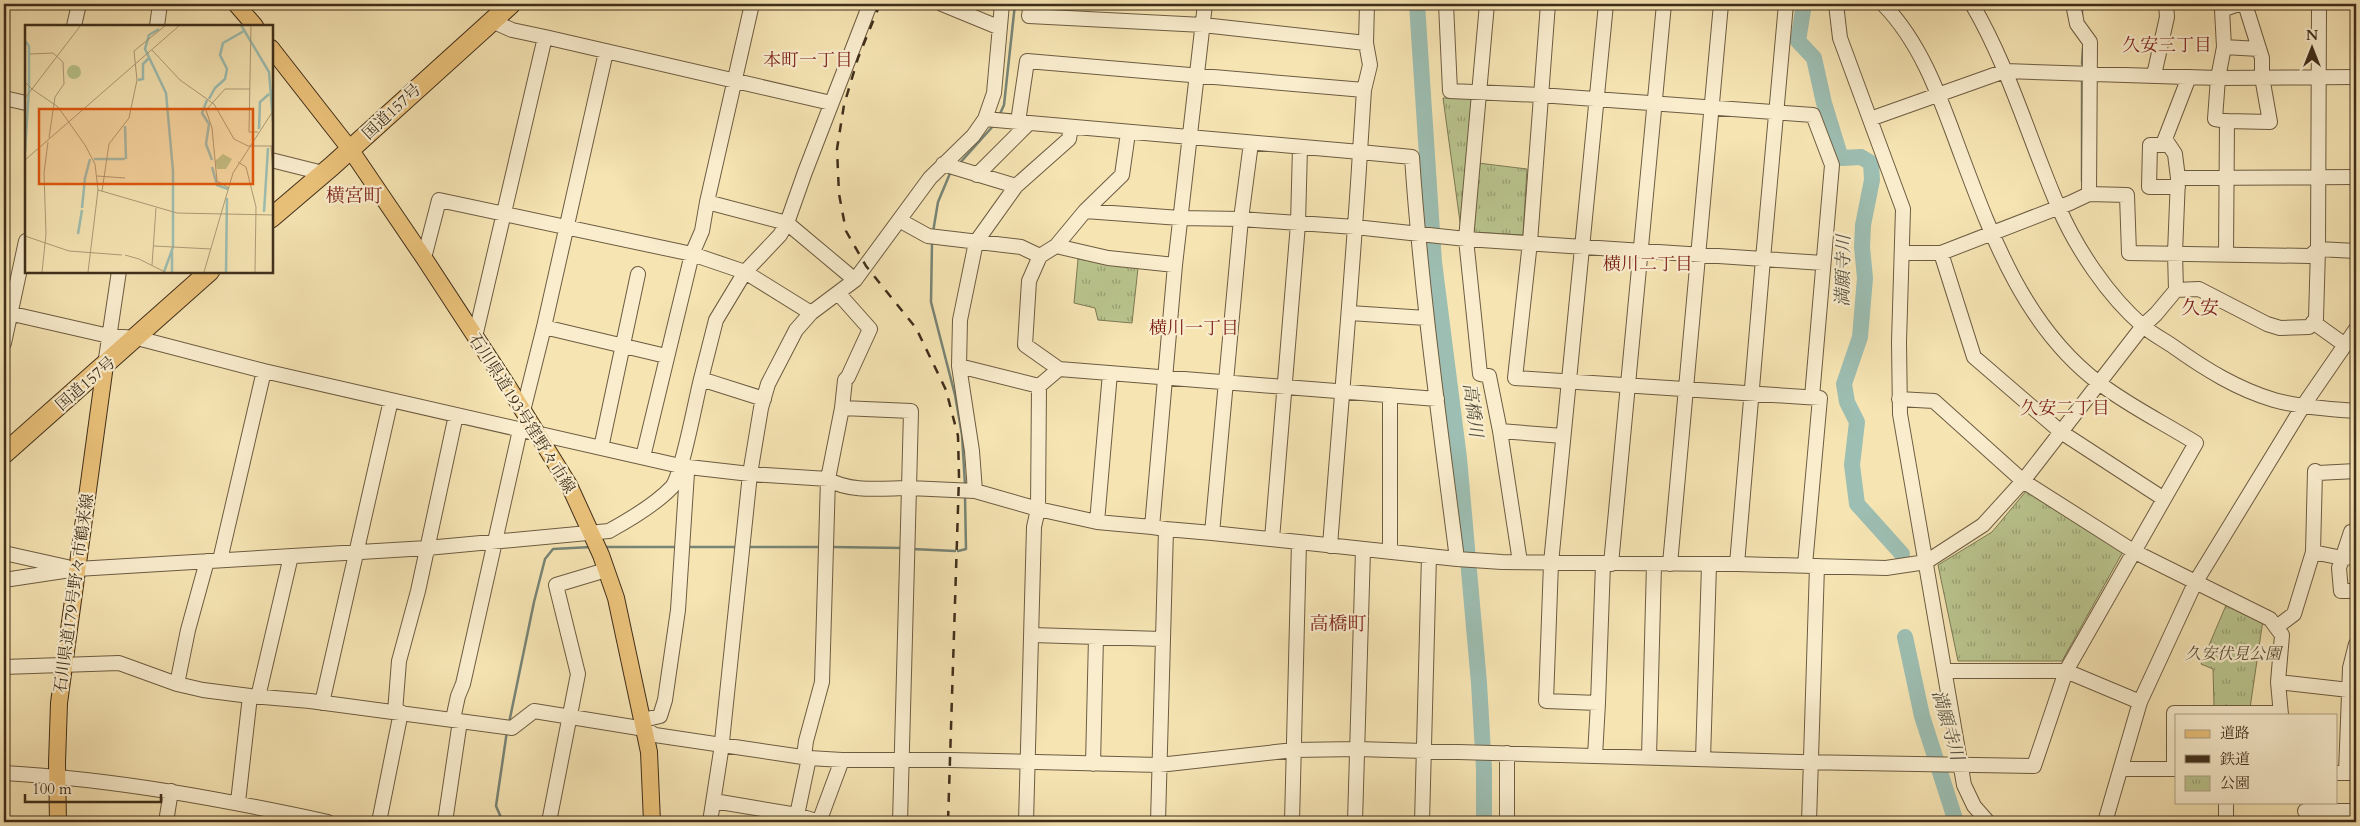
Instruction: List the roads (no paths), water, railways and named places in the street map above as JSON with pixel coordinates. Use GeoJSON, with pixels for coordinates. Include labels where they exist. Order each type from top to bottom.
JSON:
{"type":"FeatureCollection","features":[{"type":"Feature","properties":{"kind":"highway","name":"国道157号"},"geometry":{"type":"LineString","coordinates":[[272,217],[511,4]]}},
{"type":"Feature","properties":{"kind":"highway","name":"国道157号"},"geometry":{"type":"LineString","coordinates":[[4,454],[137,338],[209,272]]}},
{"type":"Feature","properties":{"kind":"main road"},"geometry":{"type":"LineString","coordinates":[[236,4],[254,25]]}},
{"type":"Feature","properties":{"kind":"main road","name":"石川県道193号窪野々市線"},"geometry":{"type":"LineString","coordinates":[[272,49],[350,149],[424,258],[523,411],[528,431],[569,484],[596,543],[616,598],[644,724],[651,772],[652,822]]}},
{"type":"Feature","properties":{"kind":"main road","name":"石川県道179号野々市鶴来線"},"geometry":{"type":"LineString","coordinates":[[58,822],[59,703],[105,364]]}},
{"type":"Feature","properties":{"kind":"street"},"geometry":{"type":"LineString","coordinates":[[74,25],[79,4]]}},
{"type":"Feature","properties":{"kind":"street"},"geometry":{"type":"LineString","coordinates":[[157,25],[160,4]]}},
{"type":"Feature","properties":{"kind":"street"},"geometry":{"type":"LineString","coordinates":[[642,456],[692,254],[702,231],[752,4]]}},
{"type":"Feature","properties":{"kind":"street"},"geometry":{"type":"LineString","coordinates":[[4,580],[77,569],[427,548],[496,540],[596,543],[609,531],[633,518],[673,486],[680,466],[716,320],[745,272],[780,235],[787,223],[870,4]]}},
{"type":"Feature","properties":{"kind":"street"},"geometry":{"type":"LineString","coordinates":[[942,4],[998,28]]}},
{"type":"Feature","properties":{"kind":"street"},"geometry":{"type":"LineString","coordinates":[[992,120],[998,28],[1002,4]]}},
{"type":"Feature","properties":{"kind":"street"},"geometry":{"type":"LineString","coordinates":[[1031,4],[1029,16],[1203,25],[1366,43]]}},
{"type":"Feature","properties":{"kind":"street"},"geometry":{"type":"LineString","coordinates":[[1158,822],[1162,639],[1159,528],[1164,377],[1188,137],[1198,75],[1205,4]]}},
{"type":"Feature","properties":{"kind":"street"},"geometry":{"type":"LineString","coordinates":[[1330,546],[1350,313],[1364,90],[1370,65],[1366,43],[1366,4]]}},
{"type":"Feature","properties":{"kind":"street"},"geometry":{"type":"LineString","coordinates":[[1446,4],[1450,91],[1540,95],[1813,115],[1832,164],[1812,398]]}},
{"type":"Feature","properties":{"kind":"street"},"geometry":{"type":"LineString","coordinates":[[1487,4],[1479,92],[1461,239],[1480,374],[1569,382],[1820,398],[1811,565],[1811,763],[1809,822]]}},
{"type":"Feature","properties":{"kind":"street"},"geometry":{"type":"LineString","coordinates":[[1515,378],[1530,242],[1548,4]]}},
{"type":"Feature","properties":{"kind":"street"},"geometry":{"type":"LineString","coordinates":[[1598,703],[1546,701],[1551,563],[1606,4]]}},
{"type":"Feature","properties":{"kind":"street"},"geometry":{"type":"LineString","coordinates":[[1595,756],[1607,564],[1628,385],[1653,103],[1664,4]]}},
{"type":"Feature","properties":{"kind":"street"},"geometry":{"type":"LineString","coordinates":[[1670,564],[1721,4]]}},
{"type":"Feature","properties":{"kind":"street"},"geometry":{"type":"LineString","coordinates":[[1737,564],[1786,4]]}},
{"type":"Feature","properties":{"kind":"street"},"geometry":{"type":"LineString","coordinates":[[1836,4],[1840,38],[1902,210],[1903,253],[1899,342],[1899,399],[1962,764],[1964,785],[1974,806],[1988,822]]}},
{"type":"Feature","properties":{"kind":"street"},"geometry":{"type":"LineString","coordinates":[[644,724],[655,735],[806,757],[842,760],[951,760],[1028,764],[1159,766],[1294,750],[1357,748],[1811,763],[2034,766],[2066,671],[2196,443],[2100,384],[2076,364],[2057,343],[2024,300],[1990,233],[1938,95],[1907,33],[1883,4]]}},
{"type":"Feature","properties":{"kind":"street"},"geometry":{"type":"LineString","coordinates":[[1972,4],[1988,31],[2058,207],[2078,246],[2109,289],[2143,326],[2205,370],[2233,384],[2273,399],[2304,406],[2356,411]]}},
{"type":"Feature","properties":{"kind":"street"},"geometry":{"type":"LineString","coordinates":[[2073,4],[2077,24],[2090,42],[2088,194]]}},
{"type":"Feature","properties":{"kind":"street"},"geometry":{"type":"LineString","coordinates":[[2154,75],[2167,17],[2166,4]]}},
{"type":"Feature","properties":{"kind":"street"},"geometry":{"type":"LineString","coordinates":[[2239,4],[2218,7],[2224,47],[2218,78],[2215,119],[2270,122],[2262,77],[2262,58],[2244,4]]}},
{"type":"Feature","properties":{"kind":"street"},"geometry":{"type":"LineString","coordinates":[[2176,290],[2199,289],[2268,324],[2280,328],[2309,327],[2316,319],[2319,4]]}},
{"type":"Feature","properties":{"kind":"street"},"geometry":{"type":"LineString","coordinates":[[492,21],[512,30],[831,103]]}},
{"type":"Feature","properties":{"kind":"street"},"geometry":{"type":"LineString","coordinates":[[476,337],[545,37]]}},
{"type":"Feature","properties":{"kind":"street"},"geometry":{"type":"LineString","coordinates":[[2224,47],[2259,49]]}},
{"type":"Feature","properties":{"kind":"street"},"geometry":{"type":"LineString","coordinates":[[523,411],[544,328],[606,52]]}},
{"type":"Feature","properties":{"kind":"street"},"geometry":{"type":"LineString","coordinates":[[977,175],[1023,122],[1027,61],[1364,90]]}},
{"type":"Feature","properties":{"kind":"street"},"geometry":{"type":"LineString","coordinates":[[1870,119],[2005,71],[2089,72],[2218,78],[2356,77]]}},
{"type":"Feature","properties":{"kind":"street"},"geometry":{"type":"LineString","coordinates":[[7,313],[109,336],[137,338],[264,371],[680,466],[750,474],[828,479],[835,484],[866,488],[968,491],[1097,522],[1457,559],[1502,562],[1811,565],[1886,568],[1926,562],[1983,525],[2023,481],[2100,384],[2143,326],[2176,290],[2175,253],[2178,182],[2175,154],[2165,139],[2188,77]]}},
{"type":"Feature","properties":{"kind":"street"},"geometry":{"type":"LineString","coordinates":[[4,98],[25,104]]}},
{"type":"Feature","properties":{"kind":"street"},"geometry":{"type":"LineString","coordinates":[[710,822],[721,744],[750,474],[768,384],[796,330],[811,313],[855,280],[930,178],[992,120],[1300,148],[1412,156],[1417,235],[1426,318],[1457,559]]}},
{"type":"Feature","properties":{"kind":"street"},"geometry":{"type":"LineString","coordinates":[[2226,254],[2227,121]]}},
{"type":"Feature","properties":{"kind":"street"},"geometry":{"type":"LineString","coordinates":[[968,491],[972,451],[959,366],[960,320],[976,242],[1016,186],[1069,139],[1071,127]]}},
{"type":"Feature","properties":{"kind":"street"},"geometry":{"type":"LineString","coordinates":[[1128,133],[1122,175],[1085,211],[1056,246],[1040,256],[1029,281],[1025,345],[1059,369],[1437,399]]}},
{"type":"Feature","properties":{"kind":"street"},"geometry":{"type":"LineString","coordinates":[[1212,533],[1241,219],[1251,143]]}},
{"type":"Feature","properties":{"kind":"street"},"geometry":{"type":"LineString","coordinates":[[2169,145],[2150,145],[2149,187],[2178,182],[2227,178],[2356,177]]}},
{"type":"Feature","properties":{"kind":"street"},"geometry":{"type":"LineString","coordinates":[[1272,539],[1298,224],[1300,148]]}},
{"type":"Feature","properties":{"kind":"street"},"geometry":{"type":"LineString","coordinates":[[272,160],[323,173]]}},
{"type":"Feature","properties":{"kind":"street"},"geometry":{"type":"LineString","coordinates":[[945,165],[1016,186]]}},
{"type":"Feature","properties":{"kind":"street"},"geometry":{"type":"LineString","coordinates":[[1903,253],[1941,253],[2088,194],[2127,195],[2128,253],[2310,256],[2318,249],[2356,251]]}},
{"type":"Feature","properties":{"kind":"street"},"geometry":{"type":"LineString","coordinates":[[424,258],[439,200],[692,254],[745,272],[811,313]]}},
{"type":"Feature","properties":{"kind":"street"},"geometry":{"type":"LineString","coordinates":[[707,202],[787,223],[855,280]]}},
{"type":"Feature","properties":{"kind":"street"},"geometry":{"type":"LineString","coordinates":[[1085,211],[1355,227],[1461,239],[1582,245],[1823,263]]}},
{"type":"Feature","properties":{"kind":"street"},"geometry":{"type":"LineString","coordinates":[[899,220],[932,237],[1021,247],[1040,256]]}},
{"type":"Feature","properties":{"kind":"street"},"geometry":{"type":"LineString","coordinates":[[4,343],[7,313],[25,245]]}},
{"type":"Feature","properties":{"kind":"street"},"geometry":{"type":"LineString","coordinates":[[1056,246],[1108,258],[1175,265]]}},
{"type":"Feature","properties":{"kind":"street"},"geometry":{"type":"LineString","coordinates":[[1941,253],[1974,357],[2061,432],[2164,499]]}},
{"type":"Feature","properties":{"kind":"street"},"geometry":{"type":"LineString","coordinates":[[105,364],[119,272]]}},
{"type":"Feature","properties":{"kind":"street"},"geometry":{"type":"LineString","coordinates":[[602,448],[638,274]]}},
{"type":"Feature","properties":{"kind":"street"},"geometry":{"type":"LineString","coordinates":[[798,818],[806,757],[806,741],[822,682],[828,479],[842,408],[845,380],[870,329],[838,293]]}},
{"type":"Feature","properties":{"kind":"street"},"geometry":{"type":"LineString","coordinates":[[1350,313],[1426,318]]}},
{"type":"Feature","properties":{"kind":"street"},"geometry":{"type":"LineString","coordinates":[[2313,322],[2345,345]]}},
{"type":"Feature","properties":{"kind":"street"},"geometry":{"type":"LineString","coordinates":[[544,328],[666,356]]}},
{"type":"Feature","properties":{"kind":"street"},"geometry":{"type":"LineString","coordinates":[[2105,822],[2140,702],[2195,583],[2304,406],[2356,329]]}},
{"type":"Feature","properties":{"kind":"street"},"geometry":{"type":"LineString","coordinates":[[959,366],[1039,386]]}},
{"type":"Feature","properties":{"kind":"street"},"geometry":{"type":"LineString","coordinates":[[1026,822],[1034,527],[1038,509],[1039,386],[1059,369]]}},
{"type":"Feature","properties":{"kind":"street"},"geometry":{"type":"LineString","coordinates":[[177,684],[188,630],[214,560],[264,371]]}},
{"type":"Feature","properties":{"kind":"street"},"geometry":{"type":"LineString","coordinates":[[1097,522],[1110,373]]}},
{"type":"Feature","properties":{"kind":"street"},"geometry":{"type":"LineString","coordinates":[[1489,376],[1500,431],[1520,562]]}},
{"type":"Feature","properties":{"kind":"street"},"geometry":{"type":"LineString","coordinates":[[701,379],[764,399]]}},
{"type":"Feature","properties":{"kind":"street"},"geometry":{"type":"LineString","coordinates":[[1390,395],[1390,552]]}},
{"type":"Feature","properties":{"kind":"street"},"geometry":{"type":"LineString","coordinates":[[1899,399],[1934,401],[2023,481],[2133,551],[2270,619],[2278,626],[2283,643],[2278,682],[2281,714],[2174,713],[2175,769],[2122,769]]}},
{"type":"Feature","properties":{"kind":"street"},"geometry":{"type":"LineString","coordinates":[[322,703],[358,552],[391,400]]}},
{"type":"Feature","properties":{"kind":"street"},"geometry":{"type":"LineString","coordinates":[[842,408],[911,411],[900,822]]}},
{"type":"Feature","properties":{"kind":"street"},"geometry":{"type":"LineString","coordinates":[[379,822],[398,712],[399,661],[427,548],[456,415]]}},
{"type":"Feature","properties":{"kind":"street"},"geometry":{"type":"LineString","coordinates":[[445,822],[458,696],[463,684],[496,540],[528,431]]}},
{"type":"Feature","properties":{"kind":"street"},"geometry":{"type":"LineString","coordinates":[[1500,431],[1563,436]]}},
{"type":"Feature","properties":{"kind":"street"},"geometry":{"type":"LineString","coordinates":[[4,667],[119,663],[177,684],[203,690],[398,712],[507,727],[534,711],[569,718],[644,724],[660,716],[665,700],[678,610],[687,473],[680,466]]}},
{"type":"Feature","properties":{"kind":"street"},"geometry":{"type":"LineString","coordinates":[[2278,626],[2294,614],[2313,552],[2315,471],[2318,473],[2356,472]]}},
{"type":"Feature","properties":{"kind":"street"},"geometry":{"type":"LineString","coordinates":[[2356,532],[2351,532],[2339,568],[2340,591],[2356,591]]}},
{"type":"Feature","properties":{"kind":"street"},"geometry":{"type":"LineString","coordinates":[[1292,822],[1299,542]]}},
{"type":"Feature","properties":{"kind":"street"},"geometry":{"type":"LineString","coordinates":[[1355,822],[1363,550]]}},
{"type":"Feature","properties":{"kind":"street"},"geometry":{"type":"LineString","coordinates":[[2313,552],[2342,558],[2356,557]]}},
{"type":"Feature","properties":{"kind":"street"},"geometry":{"type":"LineString","coordinates":[[4,553],[77,569]]}},
{"type":"Feature","properties":{"kind":"street"},"geometry":{"type":"LineString","coordinates":[[238,802],[254,696],[291,556]]}},
{"type":"Feature","properties":{"kind":"street"},"geometry":{"type":"LineString","coordinates":[[1422,822],[1429,556]]}},
{"type":"Feature","properties":{"kind":"street"},"geometry":{"type":"LineString","coordinates":[[1649,758],[1654,564]]}},
{"type":"Feature","properties":{"kind":"street"},"geometry":{"type":"LineString","coordinates":[[1703,759],[1709,565]]}},
{"type":"Feature","properties":{"kind":"street"},"geometry":{"type":"LineString","coordinates":[[549,822],[578,674],[556,584],[606,570]]}},
{"type":"Feature","properties":{"kind":"street"},"geometry":{"type":"LineString","coordinates":[[1032,635],[1162,639]]}},
{"type":"Feature","properties":{"kind":"street"},"geometry":{"type":"LineString","coordinates":[[1093,764],[1096,637]]}},
{"type":"Feature","properties":{"kind":"street"},"geometry":{"type":"LineString","coordinates":[[2346,773],[2350,668],[2356,648]]}},
{"type":"Feature","properties":{"kind":"street"},"geometry":{"type":"LineString","coordinates":[[1946,671],[2066,671],[2140,702]]}},
{"type":"Feature","properties":{"kind":"street"},"geometry":{"type":"LineString","coordinates":[[2278,682],[2349,690]]}},
{"type":"Feature","properties":{"kind":"street"},"geometry":{"type":"LineString","coordinates":[[1507,753],[1507,822]]}},
{"type":"Feature","properties":{"kind":"street"},"geometry":{"type":"LineString","coordinates":[[714,801],[819,822],[842,760]]}},
{"type":"Feature","properties":{"kind":"street"},"geometry":{"type":"LineString","coordinates":[[4,773],[57,776],[171,791],[238,802],[328,822]]}},
{"type":"Feature","properties":{"kind":"street"},"geometry":{"type":"LineString","coordinates":[[166,822],[171,791]]}},
{"type":"Feature","properties":{"kind":"street"},"geometry":{"type":"LineString","coordinates":[[2226,804],[2226,822]]}},
{"type":"Feature","properties":{"kind":"street"},"geometry":{"type":"LineString","coordinates":[[2305,812],[2356,811]]}},
{"type":"Feature","properties":{"kind":"waterway"},"geometry":{"type":"LineString","coordinates":[[999,116],[1004,105],[1015,4]]}},
{"type":"Feature","properties":{"kind":"waterway","name":"高橋川"},"geometry":{"type":"LineString","coordinates":[[1417,4],[1434,262],[1459,458],[1479,683],[1484,769],[1484,822]]}},
{"type":"Feature","properties":{"kind":"waterway","name":"満願寺川"},"geometry":{"type":"LineString","coordinates":[[1804,4],[1798,41],[1814,58],[1824,103],[1840,155],[1842,158],[1861,157],[1871,163],[1872,180],[1863,225],[1862,247],[1865,278],[1860,337],[1844,384],[1847,402],[1857,422],[1852,465],[1857,504],[1902,554]]}},
{"type":"Feature","properties":{"kind":"waterway"},"geometry":{"type":"LineString","coordinates":[[2082,4],[2082,16]]}},
{"type":"Feature","properties":{"kind":"waterway"},"geometry":{"type":"LineString","coordinates":[[2082,64],[2083,48]]}},
{"type":"Feature","properties":{"kind":"waterway"},"geometry":{"type":"LineString","coordinates":[[2082,79],[2082,181]]}},
{"type":"Feature","properties":{"kind":"waterway"},"geometry":{"type":"LineString","coordinates":[[959,164],[994,125]]}},
{"type":"Feature","properties":{"kind":"waterway"},"geometry":{"type":"LineString","coordinates":[[933,232],[938,202],[951,171]]}},
{"type":"Feature","properties":{"kind":"waterway"},"geometry":{"type":"LineString","coordinates":[[932,242],[931,302],[955,395],[962,435],[965,485]]}},
{"type":"Feature","properties":{"kind":"waterway"},"geometry":{"type":"LineString","coordinates":[[958,551],[966,549],[965,496]]}},
{"type":"Feature","properties":{"kind":"waterway"},"geometry":{"type":"LineString","coordinates":[[509,723],[534,602],[545,559],[553,549],[591,547]]}},
{"type":"Feature","properties":{"kind":"waterway"},"geometry":{"type":"LineString","coordinates":[[604,547],[679,547]]}},
{"type":"Feature","properties":{"kind":"waterway"},"geometry":{"type":"LineString","coordinates":[[687,547],[739,547]]}},
{"type":"Feature","properties":{"kind":"waterway"},"geometry":{"type":"LineString","coordinates":[[747,547],[821,547]]}},
{"type":"Feature","properties":{"kind":"waterway"},"geometry":{"type":"LineString","coordinates":[[832,547],[904,548]]}},
{"type":"Feature","properties":{"kind":"waterway"},"geometry":{"type":"LineString","coordinates":[[912,549],[955,551]]}},
{"type":"Feature","properties":{"kind":"waterway","name":"満願寺川"},"geometry":{"type":"LineString","coordinates":[[1905,637],[1922,716],[1956,822]]}},
{"type":"Feature","properties":{"kind":"waterway"},"geometry":{"type":"LineString","coordinates":[[503,822],[496,806],[507,731]]}},
{"type":"Feature","properties":{"kind":"railway"},"geometry":{"type":"LineString","coordinates":[[880,4],[858,58],[844,105],[837,149],[839,194],[846,231],[866,266],[916,328],[946,390],[958,436],[959,477],[948,822]]}},
{"type":"Feature","properties":{"kind":"district","name":"久安三丁目"},"geometry":{"type":"Point","coordinates":[2167,45]}},
{"type":"Feature","properties":{"kind":"district","name":"本町一丁目"},"geometry":{"type":"Point","coordinates":[808,60]}},
{"type":"Feature","properties":{"kind":"district","name":"横宮町"},"geometry":{"type":"Point","coordinates":[354,195]}},
{"type":"Feature","properties":{"kind":"district","name":"横川二丁目"},"geometry":{"type":"Point","coordinates":[1648,264]}},
{"type":"Feature","properties":{"kind":"district","name":"久安"},"geometry":{"type":"Point","coordinates":[2200,307]}},
{"type":"Feature","properties":{"kind":"district","name":"横川一丁目"},"geometry":{"type":"Point","coordinates":[1194,328]}},
{"type":"Feature","properties":{"kind":"district","name":"久安二丁目"},"geometry":{"type":"Point","coordinates":[2065,408]}},
{"type":"Feature","properties":{"kind":"district","name":"高橋町"},"geometry":{"type":"Point","coordinates":[1338,623]}},
{"type":"Feature","properties":{"kind":"park label","name":"久安伏見公園"},"geometry":{"type":"Point","coordinates":[2233,653]}}]}
